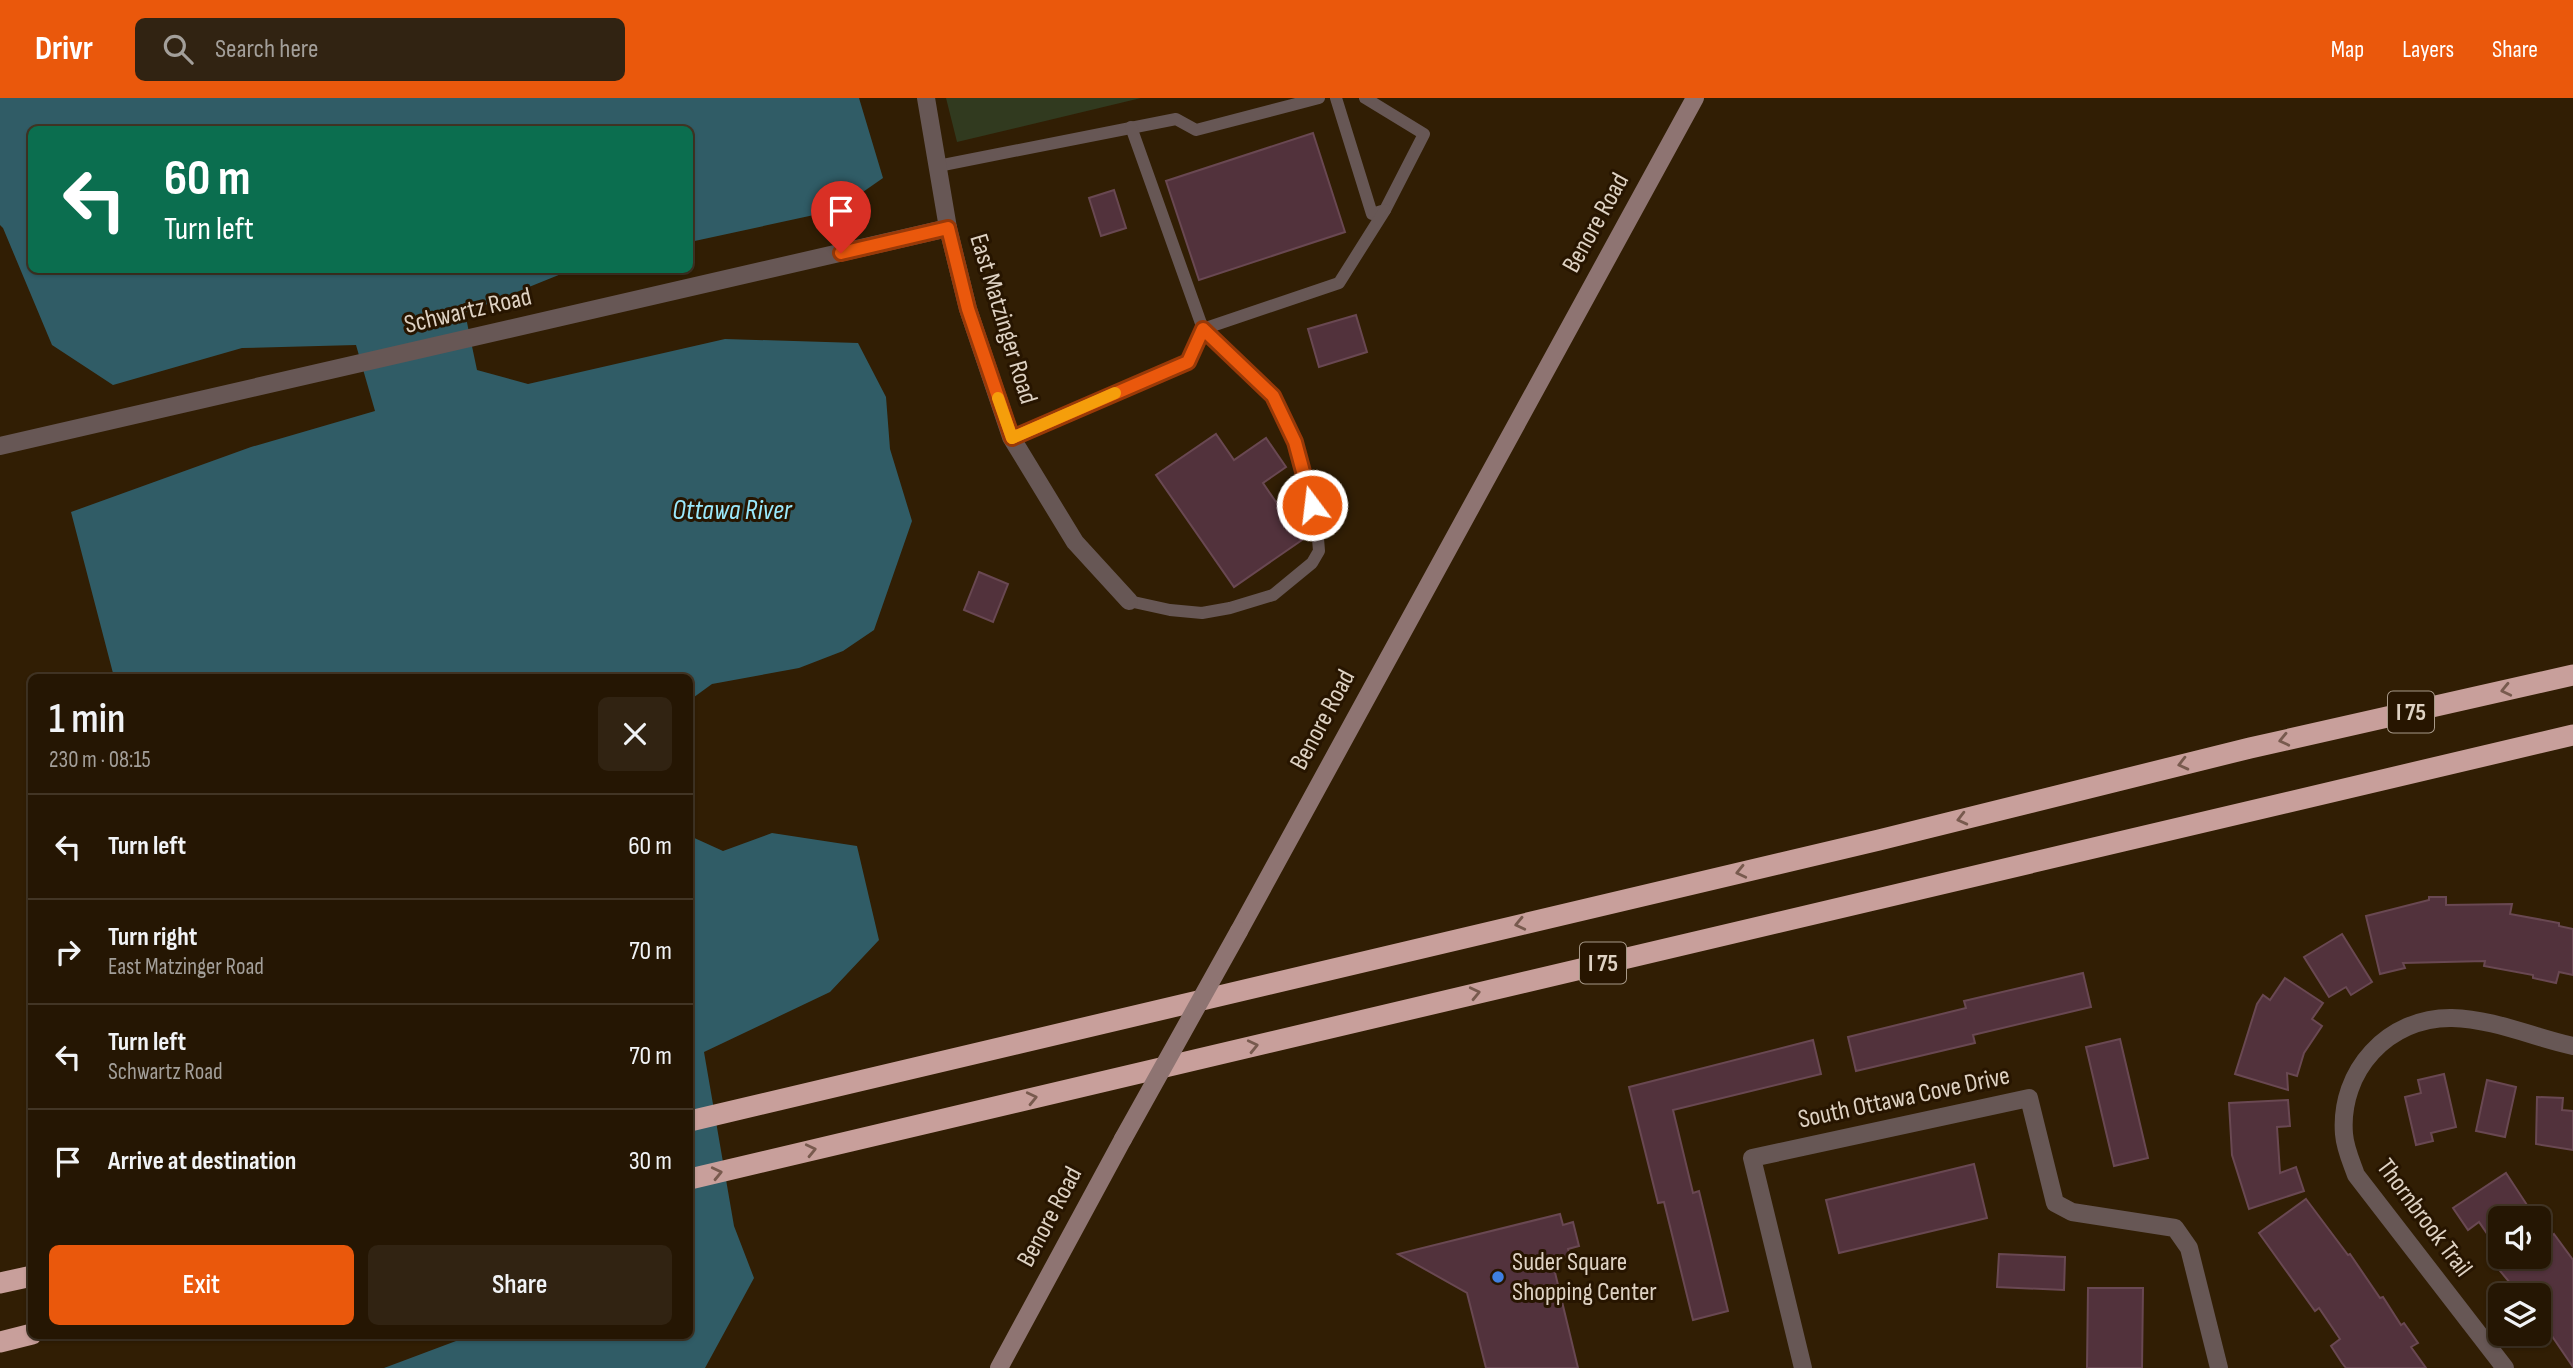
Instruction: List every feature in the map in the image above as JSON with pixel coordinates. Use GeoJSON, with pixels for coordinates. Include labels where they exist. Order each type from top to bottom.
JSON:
{"type":"FeatureCollection","features":[{"type":"Feature","properties":{"kind":"highway","name":"I 75"},"geometry":{"type":"LineString","coordinates":[[693,1120],[1865,843],[2250,748],[2573,675]]}},
{"type":"Feature","properties":{"kind":"highway","name":"I 75"},"geometry":{"type":"LineString","coordinates":[[693,1178],[2573,735]]}},
{"type":"Feature","properties":{"kind":"highway"},"geometry":{"type":"LineString","coordinates":[[0,1283],[28,1277]]}},
{"type":"Feature","properties":{"kind":"highway"},"geometry":{"type":"LineString","coordinates":[[0,1342],[28,1335]]}},
{"type":"Feature","properties":{"kind":"main road","name":"Benore Road"},"geometry":{"type":"LineString","coordinates":[[999,1368],[1695,98]]}},
{"type":"Feature","properties":{"kind":"street","name":"East Matzinger Road"},"geometry":{"type":"LineString","coordinates":[[926,98],[948,228],[968,309],[1012,438],[1075,542],[1129,601]]}},
{"type":"Feature","properties":{"kind":"street","name":"Schwartz Road"},"geometry":{"type":"LineString","coordinates":[[0,446],[948,228]]}},
{"type":"Feature","properties":{"kind":"street","name":"Thornbrook Trail"},"geometry":{"type":"LineString","coordinates":[[2505,1368],[2356,1175],[2348,1155],[2344,1133],[2348,1094],[2353,1077],[2378,1046],[2394,1034],[2428,1021],[2469,1019],[2573,1046]]}},
{"type":"Feature","properties":{"kind":"street","name":"South Ottawa Cove Drive"},"geometry":{"type":"LineString","coordinates":[[1802,1368],[1752,1158],[2029,1098],[2055,1203],[2084,1215],[2175,1228],[2189,1248],[2219,1368]]}},
{"type":"Feature","properties":{"kind":"lane"},"geometry":{"type":"LineString","coordinates":[[938,166],[1176,118],[1196,130],[1319,98]]}},
{"type":"Feature","properties":{"kind":"lane"},"geometry":{"type":"LineString","coordinates":[[1336,98],[1372,214],[1385,210]]}},
{"type":"Feature","properties":{"kind":"lane"},"geometry":{"type":"LineString","coordinates":[[1012,438],[1188,362],[1203,329],[1339,283],[1385,210],[1424,134],[1365,98]]}},
{"type":"Feature","properties":{"kind":"lane"},"geometry":{"type":"LineString","coordinates":[[1129,601],[1170,610],[1202,613],[1230,608],[1273,594],[1312,563],[1319,551],[1317,526],[1295,442],[1273,396],[1203,329],[1131,127]]}},
{"type":"Feature","properties":{"kind":"green space"},"geometry":{"type":"Polygon","coordinates":[[[946,98],[1141,98],[957,142],[946,98]]]}},
{"type":"Feature","properties":{"kind":"water","name":"Ottawa River"},"geometry":{"type":"Polygon","coordinates":[[[0,98],[859,98],[883,178],[837,210],[693,241],[693,126],[28,126],[28,273],[564,273],[465,313],[477,370],[528,384],[725,339],[858,343],[886,397],[890,449],[912,521],[874,630],[843,651],[799,668],[712,684],[693,698],[693,674],[113,674],[71,512],[251,447],[375,411],[356,345],[242,348],[113,385],[52,345],[0,225],[0,98]]]}},
{"type":"Feature","properties":{"kind":"water"},"geometry":{"type":"Polygon","coordinates":[[[772,833],[857,846],[879,940],[830,992],[704,1052],[734,1226],[754,1278],[705,1368],[384,1368],[461,1339],[693,1339],[693,837],[723,851],[772,833]]]}},
{"type":"Feature","properties":{"kind":"building"},"geometry":{"type":"Polygon","coordinates":[[[1313,133],[1345,232],[1199,280],[1166,181],[1313,133]]]}},
{"type":"Feature","properties":{"kind":"building"},"geometry":{"type":"Polygon","coordinates":[[[1114,190],[1126,228],[1101,236],[1089,198],[1114,190]]]}},
{"type":"Feature","properties":{"kind":"building"},"geometry":{"type":"Polygon","coordinates":[[[1356,315],[1367,352],[1319,367],[1308,329],[1356,315]]]}},
{"type":"Feature","properties":{"kind":"building"},"geometry":{"type":"Polygon","coordinates":[[[1216,434],[1234,460],[1266,438],[1286,467],[1263,483],[1302,540],[1234,587],[1156,475],[1216,434]]]}},
{"type":"Feature","properties":{"kind":"building"},"geometry":{"type":"Polygon","coordinates":[[[979,572],[1008,584],[993,622],[964,610],[979,572]]]}},
{"type":"Feature","properties":{"kind":"building"},"geometry":{"type":"Polygon","coordinates":[[[2429,897],[2446,897],[2446,905],[2512,904],[2510,914],[2559,923],[2559,926],[2573,929],[2573,975],[2559,972],[2556,983],[2533,978],[2533,975],[2484,966],[2485,961],[2403,963],[2405,968],[2380,974],[2366,916],[2429,900],[2429,897]]]}},
{"type":"Feature","properties":{"kind":"building"},"geometry":{"type":"Polygon","coordinates":[[[2342,934],[2372,982],[2351,995],[2346,987],[2329,997],[2304,957],[2342,934]]]}},
{"type":"Feature","properties":{"kind":"building"},"geometry":{"type":"Polygon","coordinates":[[[2083,973],[2091,1007],[1973,1035],[1975,1043],[1856,1071],[1848,1037],[1966,1008],[1964,1001],[2083,973]]]}},
{"type":"Feature","properties":{"kind":"building"},"geometry":{"type":"Polygon","coordinates":[[[2285,978],[2323,1003],[2312,1019],[2322,1026],[2304,1053],[2297,1076],[2287,1073],[2288,1090],[2235,1074],[2257,1004],[2263,995],[2270,1000],[2285,978]]]}},
{"type":"Feature","properties":{"kind":"building"},"geometry":{"type":"Polygon","coordinates":[[[2120,1039],[2148,1158],[2114,1166],[2086,1047],[2120,1039]]]}},
{"type":"Feature","properties":{"kind":"building"},"geometry":{"type":"Polygon","coordinates":[[[1813,1040],[1821,1074],[1673,1110],[1693,1193],[1699,1191],[1728,1311],[1693,1320],[1664,1202],[1658,1203],[1629,1087],[1813,1040]]]}},
{"type":"Feature","properties":{"kind":"building"},"geometry":{"type":"Polygon","coordinates":[[[2444,1074],[2456,1127],[2431,1133],[2433,1141],[2416,1145],[2405,1097],[2421,1093],[2418,1080],[2444,1074]]]}},
{"type":"Feature","properties":{"kind":"building"},"geometry":{"type":"Polygon","coordinates":[[[2487,1080],[2516,1087],[2505,1137],[2476,1131],[2487,1080]]]}},
{"type":"Feature","properties":{"kind":"building"},"geometry":{"type":"Polygon","coordinates":[[[2537,1097],[2563,1098],[2562,1110],[2573,1111],[2573,1150],[2536,1144],[2537,1097]]]}},
{"type":"Feature","properties":{"kind":"building"},"geometry":{"type":"Polygon","coordinates":[[[2288,1100],[2290,1126],[2277,1127],[2280,1173],[2296,1167],[2304,1191],[2249,1209],[2232,1155],[2229,1103],[2288,1100]]]}},
{"type":"Feature","properties":{"kind":"building"},"geometry":{"type":"Polygon","coordinates":[[[1974,1164],[1987,1218],[1839,1253],[1826,1200],[1974,1164]]]}},
{"type":"Feature","properties":{"kind":"building"},"geometry":{"type":"Polygon","coordinates":[[[2506,1173],[2528,1206],[2488,1206],[2488,1235],[2479,1222],[2468,1230],[2453,1208],[2506,1173]]]}},
{"type":"Feature","properties":{"kind":"building"},"geometry":{"type":"Polygon","coordinates":[[[2306,1199],[2348,1255],[2350,1254],[2380,1298],[2383,1297],[2401,1325],[2404,1323],[2418,1343],[2411,1347],[2426,1368],[2346,1368],[2342,1363],[2331,1346],[2340,1339],[2319,1308],[2315,1311],[2259,1233],[2306,1199]]]}},
{"type":"Feature","properties":{"kind":"building","name":"Suder Square Shopping Center"},"geometry":{"type":"Polygon","coordinates":[[[1560,1214],[1563,1225],[1573,1222],[1579,1246],[1568,1249],[1570,1256],[1552,1260],[1578,1368],[1486,1368],[1467,1293],[1398,1254],[1560,1214]]]}},
{"type":"Feature","properties":{"kind":"building"},"geometry":{"type":"Polygon","coordinates":[[[2554,1234],[2573,1260],[2573,1367],[2551,1335],[2551,1283],[2510,1283],[2498,1269],[2551,1269],[2551,1236],[2554,1234]]]}},
{"type":"Feature","properties":{"kind":"building"},"geometry":{"type":"Polygon","coordinates":[[[1999,1254],[2065,1257],[2064,1290],[1997,1287],[1999,1254]]]}},
{"type":"Feature","properties":{"kind":"building"},"geometry":{"type":"Polygon","coordinates":[[[2088,1288],[2143,1288],[2142,1368],[2087,1368],[2088,1288]]]}},
{"type":"Feature","properties":{"kind":"slow traffic"},"geometry":{"type":"LineString","coordinates":[[998,398],[1012,438],[1115,393]]}},
{"type":"Feature","properties":{"kind":"place","name":"Suder Square Shopping Center"},"geometry":{"type":"Point","coordinates":[1498,1277]}},
{"type":"Feature","properties":{"kind":"route"},"geometry":{"type":"LineString","coordinates":[[841,253],[948,228],[968,309],[1012,438],[1188,362],[1203,329],[1273,396],[1295,442],[1312,505]]}}]}
